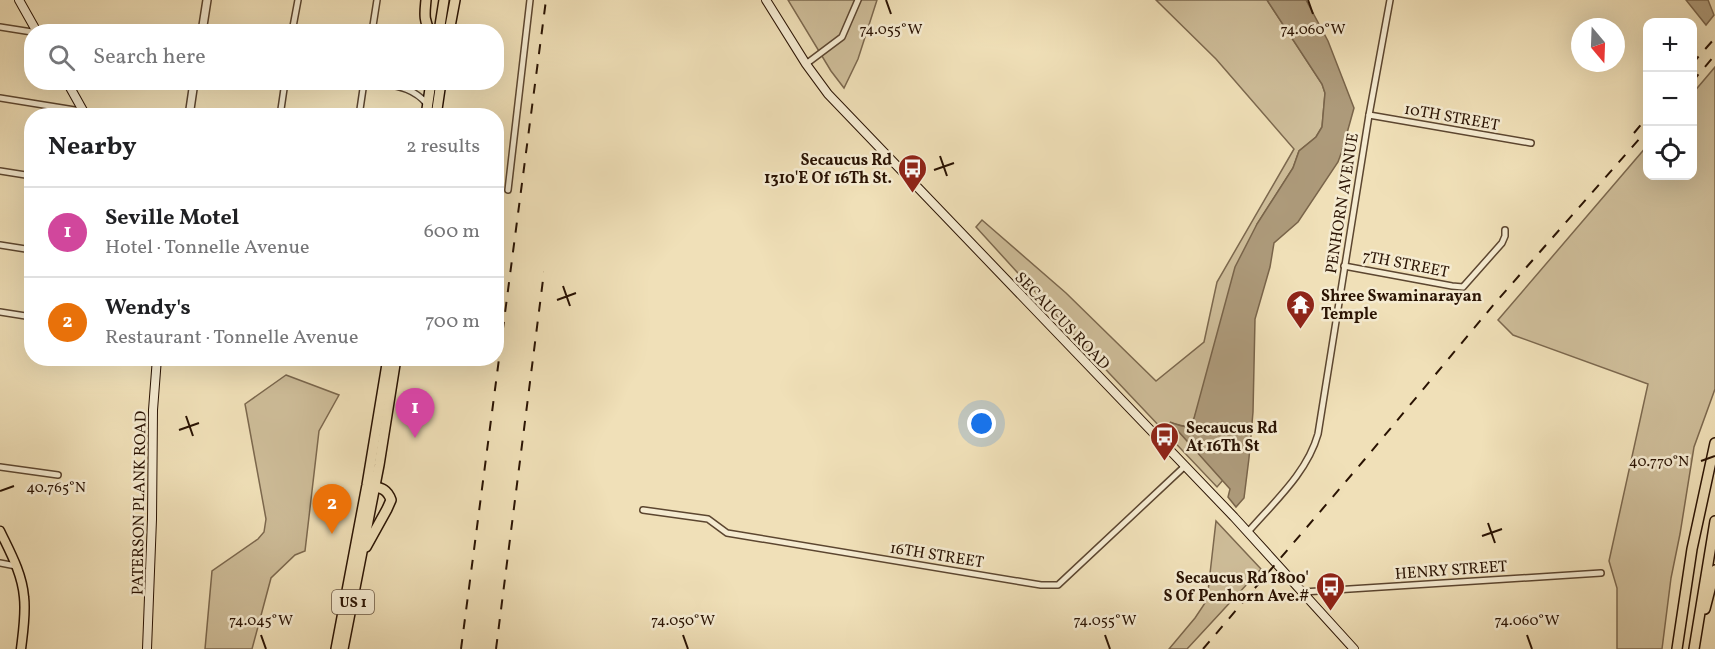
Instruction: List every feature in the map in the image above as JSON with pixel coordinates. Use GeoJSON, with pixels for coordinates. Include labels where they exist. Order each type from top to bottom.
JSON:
{"type":"FeatureCollection","features":[{"type":"Feature","properties":{"kind":"highway"},"geometry":{"type":"LineString","coordinates":[[426,0],[426,24]]}},
{"type":"Feature","properties":{"kind":"highway"},"geometry":{"type":"LineString","coordinates":[[440,24],[444,0]]}},
{"type":"Feature","properties":{"kind":"highway"},"geometry":{"type":"LineString","coordinates":[[451,24],[455,0]]}},
{"type":"Feature","properties":{"kind":"highway"},"geometry":{"type":"LineString","coordinates":[[427,108],[430,90]]}},
{"type":"Feature","properties":{"kind":"highway"},"geometry":{"type":"LineString","coordinates":[[437,108],[440,90]]}},
{"type":"Feature","properties":{"kind":"highway","name":"US 1"},"geometry":{"type":"LineString","coordinates":[[344,649],[362,555],[387,366]]}},
{"type":"Feature","properties":{"kind":"highway","name":"US 1"},"geometry":{"type":"LineString","coordinates":[[336,649],[394,366]]}},
{"type":"Feature","properties":{"kind":"highway"},"geometry":{"type":"LineString","coordinates":[[1677,649],[1690,556],[1715,443]]}},
{"type":"Feature","properties":{"kind":"highway"},"geometry":{"type":"LineString","coordinates":[[362,555],[391,500],[387,491],[371,486]]}},
{"type":"Feature","properties":{"kind":"highway"},"geometry":{"type":"LineString","coordinates":[[1694,649],[1715,521]]}},
{"type":"Feature","properties":{"kind":"highway"},"geometry":{"type":"LineString","coordinates":[[1694,649],[1715,570]]}},
{"type":"Feature","properties":{"kind":"main road"},"geometry":{"type":"LineString","coordinates":[[19,0],[32,24]]}},
{"type":"Feature","properties":{"kind":"main road","name":"SECAUCUS ROAD"},"geometry":{"type":"LineString","coordinates":[[766,0],[806,64],[828,94],[1248,532],[1354,649]]}},
{"type":"Feature","properties":{"kind":"main road"},"geometry":{"type":"LineString","coordinates":[[72,90],[82,108]]}},
{"type":"Feature","properties":{"kind":"main road","name":"PATERSON PLANK ROAD"},"geometry":{"type":"LineString","coordinates":[[147,649],[156,366]]}},
{"type":"Feature","properties":{"kind":"main road"},"geometry":{"type":"LineString","coordinates":[[0,531],[16,566],[24,596],[21,649]]}},
{"type":"Feature","properties":{"kind":"street"},"geometry":{"type":"LineString","coordinates":[[203,24],[207,0]]}},
{"type":"Feature","properties":{"kind":"street"},"geometry":{"type":"LineString","coordinates":[[293,24],[297,0]]}},
{"type":"Feature","properties":{"kind":"street"},"geometry":{"type":"LineString","coordinates":[[373,24],[377,0]]}},
{"type":"Feature","properties":{"kind":"street"},"geometry":{"type":"LineString","coordinates":[[508,190],[530,0]]}},
{"type":"Feature","properties":{"kind":"street"},"geometry":{"type":"LineString","coordinates":[[806,64],[842,37],[858,0]]}},
{"type":"Feature","properties":{"kind":"street","name":"PENHORN AVENUE"},"geometry":{"type":"LineString","coordinates":[[1248,532],[1300,472],[1315,444],[1390,0]]}},
{"type":"Feature","properties":{"kind":"street"},"geometry":{"type":"LineString","coordinates":[[0,27],[24,31]]}},
{"type":"Feature","properties":{"kind":"street"},"geometry":{"type":"LineString","coordinates":[[190,108],[193,90]]}},
{"type":"Feature","properties":{"kind":"street"},"geometry":{"type":"LineString","coordinates":[[281,108],[284,90]]}},
{"type":"Feature","properties":{"kind":"street"},"geometry":{"type":"LineString","coordinates":[[360,108],[363,90]]}},
{"type":"Feature","properties":{"kind":"street"},"geometry":{"type":"LineString","coordinates":[[411,90],[420,96],[426,108]]}},
{"type":"Feature","properties":{"kind":"street"},"geometry":{"type":"LineString","coordinates":[[0,98],[57,108]]}},
{"type":"Feature","properties":{"kind":"street","name":"10TH STREET"},"geometry":{"type":"LineString","coordinates":[[1369,115],[1531,143]]}},
{"type":"Feature","properties":{"kind":"street"},"geometry":{"type":"LineString","coordinates":[[0,171],[24,175]]}},
{"type":"Feature","properties":{"kind":"street","name":"7TH STREET"},"geometry":{"type":"LineString","coordinates":[[1344,266],[1452,286],[1463,286],[1502,243],[1506,236],[1505,230]]}},
{"type":"Feature","properties":{"kind":"street"},"geometry":{"type":"LineString","coordinates":[[0,245],[24,249]]}},
{"type":"Feature","properties":{"kind":"street"},"geometry":{"type":"LineString","coordinates":[[0,312],[24,316]]}},
{"type":"Feature","properties":{"kind":"street","name":"16TH STREET"},"geometry":{"type":"LineString","coordinates":[[644,510],[708,519],[727,533],[1041,585],[1058,585],[1185,466]]}},
{"type":"Feature","properties":{"kind":"street"},"geometry":{"type":"LineString","coordinates":[[0,467],[58,475]]}},
{"type":"Feature","properties":{"kind":"street"},"geometry":{"type":"LineString","coordinates":[[0,563],[16,566]]}},
{"type":"Feature","properties":{"kind":"street","name":"HENRY STREET"},"geometry":{"type":"LineString","coordinates":[[1303,592],[1601,573]]}},
{"type":"Feature","properties":{"kind":"shaded area"},"geometry":{"type":"Polygon","coordinates":[[[788,0],[877,0],[858,59],[844,88],[831,71],[788,0]]]}},
{"type":"Feature","properties":{"kind":"shaded area"},"geometry":{"type":"Polygon","coordinates":[[[1156,0],[1267,0],[1322,84],[1325,93],[1322,127],[1316,137],[1299,151],[1293,168],[1257,224],[1193,422],[1186,426],[1171,423],[1223,480],[1217,487],[976,227],[982,220],[1066,293],[1156,381],[1204,342],[1217,282],[1294,149],[1216,59],[1156,0]]]}},
{"type":"Feature","properties":{"kind":"shaded area"},"geometry":{"type":"Polygon","coordinates":[[[1267,0],[1306,0],[1328,41],[1354,108],[1338,162],[1298,222],[1274,243],[1270,267],[1255,319],[1253,412],[1249,458],[1244,498],[1236,507],[1228,497],[1230,489],[1170,422],[1185,426],[1193,422],[1235,267],[1257,224],[1293,168],[1299,151],[1316,137],[1322,127],[1325,93],[1322,84],[1267,0]]]}},
{"type":"Feature","properties":{"kind":"shaded area"},"geometry":{"type":"Polygon","coordinates":[[[1686,0],[1708,0],[1714,15],[1706,25],[1686,0]]]}},
{"type":"Feature","properties":{"kind":"shaded area"},"geometry":{"type":"Polygon","coordinates":[[[1715,67],[1715,389],[1694,447],[1671,578],[1662,649],[1617,649],[1617,588],[1609,561],[1648,384],[1513,335],[1498,320],[1643,151],[1643,180],[1697,180],[1697,88],[1715,67]]]}},
{"type":"Feature","properties":{"kind":"shaded area"},"geometry":{"type":"Polygon","coordinates":[[[286,375],[339,395],[319,431],[305,551],[295,555],[271,578],[252,649],[205,649],[212,571],[258,539],[264,532],[266,519],[245,404],[286,375]]]}},
{"type":"Feature","properties":{"kind":"shaded area"},"geometry":{"type":"Polygon","coordinates":[[[1216,521],[1261,569],[1187,649],[1169,649],[1207,600],[1216,521]]]}},
{"type":"Feature","properties":{"kind":"railway"},"geometry":{"type":"LineString","coordinates":[[504,321],[546,0]]}},
{"type":"Feature","properties":{"kind":"railway"},"geometry":{"type":"LineString","coordinates":[[1697,58],[1715,38]]}},
{"type":"Feature","properties":{"kind":"railway"},"geometry":{"type":"LineString","coordinates":[[1697,76],[1715,55]]}},
{"type":"Feature","properties":{"kind":"railway"},"geometry":{"type":"LineString","coordinates":[[1634,133],[1643,122]]}},
{"type":"Feature","properties":{"kind":"railway"},"geometry":{"type":"LineString","coordinates":[[1203,649],[1495,303],[1643,135]]}},
{"type":"Feature","properties":{"kind":"railway"},"geometry":{"type":"LineString","coordinates":[[496,649],[544,272]]}},
{"type":"Feature","properties":{"kind":"railway"},"geometry":{"type":"LineString","coordinates":[[461,649],[498,366]]}},
{"type":"Feature","properties":{"kind":"place","name":"Secaucus Rd 1310'E Of 16Th St."},"geometry":{"type":"Point","coordinates":[913,194]}},
{"type":"Feature","properties":{"kind":"place","name":"Shree Swaminarayan Temple"},"geometry":{"type":"Point","coordinates":[1300,330]}},
{"type":"Feature","properties":{"kind":"place","name":"Seville Motel"},"geometry":{"type":"Point","coordinates":[415,438]}},
{"type":"Feature","properties":{"kind":"place","name":"Secaucus Rd At 16Th St"},"geometry":{"type":"Point","coordinates":[1165,462]}},
{"type":"Feature","properties":{"kind":"place","name":"Wendy's"},"geometry":{"type":"Point","coordinates":[332,534]}},
{"type":"Feature","properties":{"kind":"place","name":"Secaucus Rd 1800' S Of Penhorn Ave.#"},"geometry":{"type":"Point","coordinates":[1330,612]}}]}
